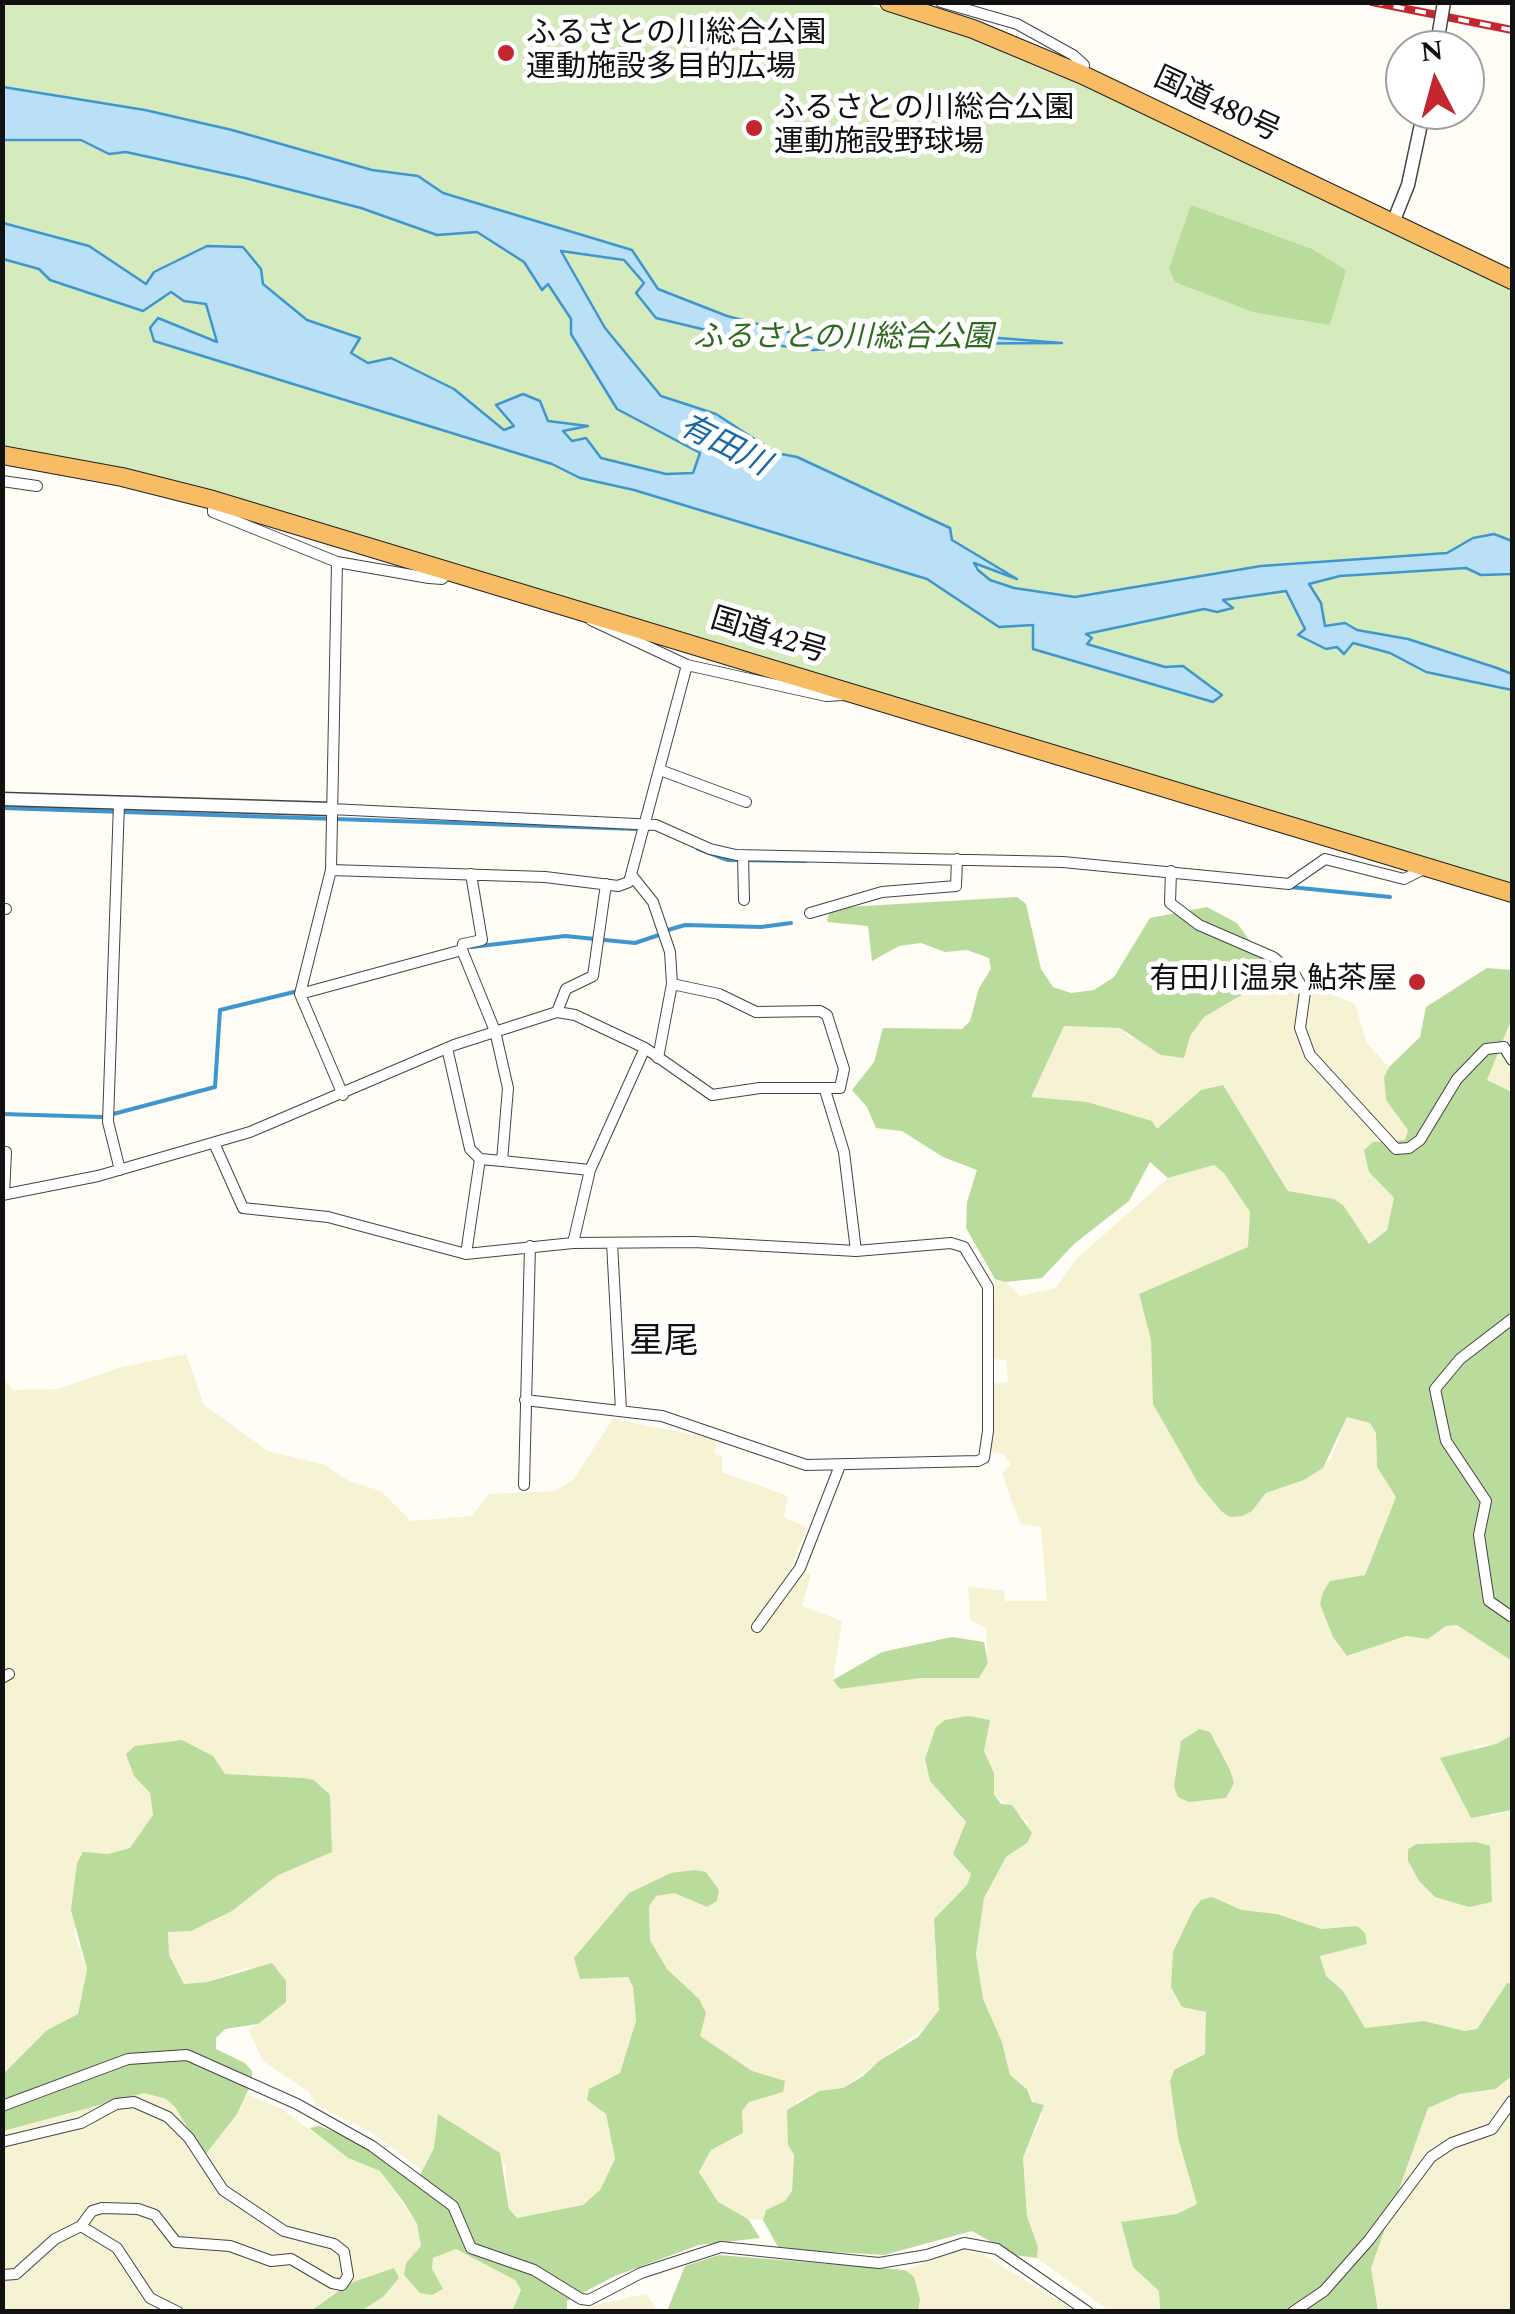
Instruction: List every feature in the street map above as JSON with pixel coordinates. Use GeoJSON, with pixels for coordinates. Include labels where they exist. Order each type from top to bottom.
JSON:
{"type":"FeatureCollection","features":[{"type":"Feature","properties":{"kind":"highway","name":"国道480号"},"geometry":{"type":"LineString","coordinates":[[891,3],[973,29],[1084,75],[1394,220],[1512,280]]}},
{"type":"Feature","properties":{"kind":"highway","name":"国道42号"},"geometry":{"type":"LineString","coordinates":[[2,455],[122,477],[213,500],[1512,893]]}},
{"type":"Feature","properties":{"kind":"street"},"geometry":{"type":"LineString","coordinates":[[941,2],[998,16],[1073,55],[1084,65],[1084,75]]}},
{"type":"Feature","properties":{"kind":"street"},"geometry":{"type":"LineString","coordinates":[[998,16],[1001,2]]}},
{"type":"Feature","properties":{"kind":"street"},"geometry":{"type":"LineString","coordinates":[[1439,30],[1444,2]]}},
{"type":"Feature","properties":{"kind":"street"},"geometry":{"type":"LineString","coordinates":[[1394,220],[1408,185],[1420,130]]}},
{"type":"Feature","properties":{"kind":"street"},"geometry":{"type":"LineString","coordinates":[[2,481],[37,486]]}},
{"type":"Feature","properties":{"kind":"street"},"geometry":{"type":"LineString","coordinates":[[213,500],[214,512],[337,562],[429,578],[442,579],[450,571]]}},
{"type":"Feature","properties":{"kind":"street"},"geometry":{"type":"LineString","coordinates":[[337,562],[330,870],[300,994],[342,1094]]}},
{"type":"Feature","properties":{"kind":"street"},"geometry":{"type":"LineString","coordinates":[[586,612],[597,625],[687,665],[826,696],[850,692]]}},
{"type":"Feature","properties":{"kind":"street"},"geometry":{"type":"LineString","coordinates":[[330,870],[624,884],[632,877],[687,665]]}},
{"type":"Feature","properties":{"kind":"street"},"geometry":{"type":"LineString","coordinates":[[660,770],[746,802]]}},
{"type":"Feature","properties":{"kind":"street"},"geometry":{"type":"LineString","coordinates":[[2,799],[646,824],[676,830],[710,850],[743,855],[1171,871],[1289,884],[1325,859],[1404,878],[1424,869]]}},
{"type":"Feature","properties":{"kind":"street"},"geometry":{"type":"LineString","coordinates":[[119,803],[108,1122],[120,1170]]}},
{"type":"Feature","properties":{"kind":"street"},"geometry":{"type":"LineString","coordinates":[[743,855],[744,900]]}},
{"type":"Feature","properties":{"kind":"street"},"geometry":{"type":"LineString","coordinates":[[810,913],[882,892],[956,886],[957,860]]}},
{"type":"Feature","properties":{"kind":"street"},"geometry":{"type":"LineString","coordinates":[[1171,871],[1170,903],[1199,925],[1286,965],[1295,975],[1304,992],[1300,1028],[1310,1055],[1396,1149],[1409,1148],[1420,1140],[1457,1079],[1486,1048],[1504,1047],[1512,1060]]}},
{"type":"Feature","properties":{"kind":"street"},"geometry":{"type":"LineString","coordinates":[[471,874],[484,937],[463,944],[462,950],[495,1031],[508,1088],[502,1161]]}},
{"type":"Feature","properties":{"kind":"street"},"geometry":{"type":"LineString","coordinates":[[632,877],[653,902],[662,926],[672,984],[658,1058]]}},
{"type":"Feature","properties":{"kind":"street"},"geometry":{"type":"LineString","coordinates":[[558,1012],[566,989],[592,976],[606,884]]}},
{"type":"Feature","properties":{"kind":"street"},"geometry":{"type":"LineString","coordinates":[[300,994],[462,950]]}},
{"type":"Feature","properties":{"kind":"street"},"geometry":{"type":"LineString","coordinates":[[2,1152],[6,1152],[4,1194],[120,1170],[214,1143],[447,1048],[558,1012],[575,1015],[645,1048],[712,1095],[760,1088],[840,1088],[844,1074],[827,1015],[756,1012],[719,994],[672,984]]}},
{"type":"Feature","properties":{"kind":"street"},"geometry":{"type":"LineString","coordinates":[[447,1048],[461,1120],[470,1149],[480,1160],[590,1170]]}},
{"type":"Feature","properties":{"kind":"street"},"geometry":{"type":"LineString","coordinates":[[573,1243],[590,1170],[645,1048]]}},
{"type":"Feature","properties":{"kind":"street"},"geometry":{"type":"LineString","coordinates":[[825,1090],[844,1152],[856,1250]]}},
{"type":"Feature","properties":{"kind":"street"},"geometry":{"type":"LineString","coordinates":[[214,1143],[243,1208],[328,1217],[466,1254],[573,1243],[694,1242],[856,1250],[951,1244],[969,1254],[988,1286],[987,1448],[978,1461],[806,1466],[684,1421],[525,1400]]}},
{"type":"Feature","properties":{"kind":"street"},"geometry":{"type":"LineString","coordinates":[[466,1254],[480,1160]]}},
{"type":"Feature","properties":{"kind":"street"},"geometry":{"type":"LineString","coordinates":[[612,1243],[621,1410]]}},
{"type":"Feature","properties":{"kind":"street"},"geometry":{"type":"LineString","coordinates":[[524,1485],[530,1246]]}},
{"type":"Feature","properties":{"kind":"street"},"geometry":{"type":"LineString","coordinates":[[1512,1320],[1460,1359],[1435,1389],[1446,1441],[1486,1501],[1478,1536],[1489,1601],[1512,1617]]}},
{"type":"Feature","properties":{"kind":"street"},"geometry":{"type":"LineString","coordinates":[[757,1628],[800,1568],[839,1468]]}},
{"type":"Feature","properties":{"kind":"street"},"geometry":{"type":"LineString","coordinates":[[2,2106],[128,2059],[187,2055],[297,2104],[372,2146],[453,2206],[472,2248],[534,2270],[582,2299],[588,2300],[680,2258],[721,2247],[879,2263],[927,2255],[964,2243],[996,2250],[1088,2312]]}},
{"type":"Feature","properties":{"kind":"street"},"geometry":{"type":"LineString","coordinates":[[1293,2312],[1324,2291],[1431,2157],[1452,2143],[1492,2130],[1512,2101]]}},
{"type":"Feature","properties":{"kind":"street"},"geometry":{"type":"LineString","coordinates":[[2,2142],[81,2123],[116,2104],[134,2102],[168,2117],[189,2138],[223,2190],[284,2231],[334,2244],[344,2252],[348,2276],[342,2285],[291,2259],[271,2261],[230,2246],[176,2242],[155,2215],[138,2209],[92,2211],[80,2226],[54,2239],[16,2274],[2,2274]]}},
{"type":"Feature","properties":{"kind":"street"},"geometry":{"type":"LineString","coordinates":[[80,2226],[118,2248],[150,2298],[178,2312]]}},
{"type":"Feature","properties":{"kind":"shaded area"},"geometry":{"type":"Polygon","coordinates":[[[1270,969],[1355,1004],[1367,1043],[1389,1067],[1384,1077],[1386,1100],[1408,1129],[1406,1140],[1373,1142],[1369,1172],[1394,1198],[1394,1209],[1386,1230],[1368,1244],[1333,1199],[1289,1191],[1222,1085],[1201,1090],[1157,1130],[1030,1097],[1064,1026],[1121,1028],[1130,1038],[1190,1036],[1204,1017],[1268,979],[1270,969]]]}},
{"type":"Feature","properties":{"kind":"shaded area"},"geometry":{"type":"Polygon","coordinates":[[[1512,1018],[1512,1092],[1487,1080],[1512,1018]]]}},
{"type":"Feature","properties":{"kind":"shaded area"},"geometry":{"type":"Polygon","coordinates":[[[1214,1165],[1224,1172],[1250,1212],[1249,1247],[1139,1294],[1151,1340],[1154,1404],[1198,1483],[1221,1511],[1252,1511],[1266,1493],[1304,1480],[1331,1459],[1347,1416],[1370,1423],[1376,1433],[1377,1467],[1396,1497],[1365,1575],[1330,1581],[1348,1656],[1406,1636],[1428,1639],[1447,1626],[1458,1625],[1512,1661],[1512,1735],[1496,1744],[1474,1746],[1490,1817],[1512,1810],[1512,1983],[1507,1983],[1477,2029],[1466,2031],[1424,2021],[1364,2029],[1343,1991],[1326,1976],[1320,1955],[1357,1926],[1321,1929],[1277,1914],[1242,1910],[1212,1897],[1205,2054],[1174,2070],[1170,2081],[1178,2138],[1197,2204],[1177,2214],[1121,2223],[1133,2267],[1159,2291],[1160,2311],[1109,2311],[1037,2258],[1038,2247],[1027,2216],[1023,2158],[1042,2116],[1027,2088],[1010,2075],[1002,2042],[983,1999],[976,1954],[984,1898],[1006,1857],[1027,1843],[1028,1822],[994,1794],[994,1773],[984,1751],[989,1720],[930,1781],[966,1823],[971,1874],[967,1885],[934,1919],[939,2010],[934,2021],[843,2088],[819,2091],[796,2102],[792,2191],[786,2201],[766,2210],[763,2220],[748,2219],[718,2203],[699,2172],[711,2150],[743,2133],[742,2111],[749,2102],[783,2092],[699,2036],[698,1999],[667,1969],[650,1940],[649,1906],[656,1896],[674,1893],[707,1907],[671,1873],[580,1979],[627,1977],[633,1987],[636,2022],[620,2073],[589,2089],[606,2114],[615,2159],[600,2190],[583,2206],[517,2218],[509,2209],[505,2164],[434,2148],[423,2171],[369,2131],[316,2105],[309,2092],[263,2061],[248,2029],[258,2024],[248,1967],[207,1982],[184,1984],[169,1955],[168,1932],[232,1911],[278,1875],[303,1778],[224,1774],[213,1756],[134,1776],[150,1793],[153,1815],[131,1848],[108,1854],[84,1853],[74,1934],[87,1969],[78,2014],[47,2030],[3,2074],[3,1377],[13,1390],[58,1389],[118,1368],[186,1354],[204,1405],[268,1451],[325,1465],[349,1481],[381,1491],[411,1521],[472,1516],[489,1494],[555,1491],[573,1480],[613,1419],[716,1439],[715,1454],[722,1457],[722,1472],[788,1496],[784,1517],[807,1527],[791,1568],[811,1574],[802,1606],[842,1621],[833,1680],[839,1689],[921,1678],[979,1678],[988,1663],[986,1628],[970,1620],[968,1586],[1004,1591],[1005,1601],[1047,1601],[1041,1527],[1020,1524],[1002,1473],[1011,1464],[1003,1454],[991,1452],[991,1384],[1008,1382],[1006,1360],[991,1359],[995,1279],[1006,1282],[1020,1296],[1056,1288],[1076,1259],[1168,1178],[1214,1165]],[[1476,1842],[1418,1844],[1408,1849],[1408,1861],[1419,1881],[1435,1897],[1476,1842]]]}},
{"type":"Feature","properties":{"kind":"shaded area"},"geometry":{"type":"Polygon","coordinates":[[[1512,2076],[1512,2311],[1378,2311],[1371,2268],[1428,2108],[1460,2094],[1495,2089],[1512,2076]]]}},
{"type":"Feature","properties":{"kind":"shaded area"},"geometry":{"type":"Polygon","coordinates":[[[143,2093],[166,2099],[175,2107],[237,2114],[247,2094],[280,2108],[348,2158],[380,2171],[417,2224],[421,2247],[406,2263],[432,2269],[433,2258],[456,2249],[515,2280],[521,2290],[512,2311],[361,2311],[383,2297],[398,2278],[394,2268],[350,2283],[309,2311],[3,2311],[2,2131],[143,2093]]]}},
{"type":"Feature","properties":{"kind":"shaded area"},"geometry":{"type":"Polygon","coordinates":[[[960,2250],[981,2253],[1075,2311],[918,2311],[920,2299],[905,2270],[960,2250]]]}},
{"type":"Feature","properties":{"kind":"shaded area"},"geometry":{"type":"Polygon","coordinates":[[[646,2294],[659,2311],[567,2311],[646,2294]]]}},
{"type":"Feature","properties":{"kind":"green space","name":"ふるさとの川総合公園"},"geometry":{"type":"Polygon","coordinates":[[[2,3],[865,3],[1026,56],[1512,288],[1512,884],[907,703],[3,450],[2,3]]]}},
{"type":"Feature","properties":{"kind":"green space"},"geometry":{"type":"Polygon","coordinates":[[[1191,205],[1312,249],[1346,270],[1330,325],[1253,312],[1175,282],[1169,268],[1191,205]]]}},
{"type":"Feature","properties":{"kind":"green space"},"geometry":{"type":"Polygon","coordinates":[[[1017,897],[1026,904],[1041,969],[1053,987],[1071,993],[1094,990],[1114,977],[1150,918],[1207,907],[1237,923],[1270,969],[1269,979],[1204,1017],[1190,1036],[1184,1058],[1161,1055],[1120,1028],[1064,1026],[1031,1097],[1087,1102],[1152,1121],[1157,1129],[1201,1090],[1223,1085],[1288,1191],[1334,1199],[1343,1205],[1369,1244],[1387,1230],[1394,1198],[1369,1172],[1364,1150],[1373,1142],[1405,1140],[1408,1130],[1386,1100],[1384,1077],[1389,1067],[1420,1037],[1426,1007],[1487,968],[1512,970],[1512,1018],[1487,1080],[1512,1092],[1512,1661],[1457,1625],[1446,1626],[1428,1639],[1406,1636],[1347,1656],[1333,1637],[1320,1604],[1323,1592],[1330,1581],[1365,1575],[1396,1497],[1377,1467],[1376,1433],[1370,1423],[1347,1417],[1323,1468],[1304,1480],[1266,1493],[1252,1511],[1242,1516],[1230,1517],[1221,1511],[1198,1483],[1153,1404],[1151,1340],[1139,1294],[1248,1247],[1250,1212],[1224,1173],[1214,1165],[1168,1178],[1150,1162],[1129,1201],[1074,1244],[1042,1278],[1006,1282],[995,1279],[966,1228],[967,1202],[977,1170],[943,1157],[902,1131],[876,1128],[867,1107],[852,1090],[874,1062],[883,1028],[962,1029],[970,1021],[979,988],[991,969],[989,958],[967,950],[945,952],[921,943],[899,946],[872,961],[868,926],[827,922],[830,908],[1017,897]]]}},
{"type":"Feature","properties":{"kind":"green space"},"geometry":{"type":"Polygon","coordinates":[[[952,1637],[984,1642],[988,1663],[979,1678],[921,1678],[840,1689],[833,1680],[882,1652],[952,1637]]]}},
{"type":"Feature","properties":{"kind":"green space"},"geometry":{"type":"Polygon","coordinates":[[[968,1716],[990,1720],[984,1751],[994,1773],[994,1794],[1001,1804],[1012,1805],[1032,1833],[1027,1843],[1006,1857],[984,1898],[976,1954],[983,1999],[1002,2042],[1010,2075],[1027,2089],[1032,2102],[1044,2105],[1023,2158],[1027,2216],[1038,2247],[1037,2258],[1014,2255],[972,2231],[884,2255],[779,2249],[763,2220],[766,2210],[785,2201],[792,2191],[794,2155],[788,2145],[787,2110],[819,2091],[843,2088],[863,2076],[918,2037],[939,2010],[934,1919],[967,1885],[971,1874],[953,1854],[966,1822],[930,1781],[925,1759],[936,1727],[945,1720],[968,1716]]]}},
{"type":"Feature","properties":{"kind":"green space"},"geometry":{"type":"Polygon","coordinates":[[[1199,1729],[1210,1732],[1230,1770],[1234,1783],[1226,1798],[1189,1802],[1178,1797],[1174,1786],[1181,1741],[1199,1729]]]}},
{"type":"Feature","properties":{"kind":"green space"},"geometry":{"type":"Polygon","coordinates":[[[1512,1735],[1512,1810],[1471,1818],[1440,1758],[1496,1744],[1512,1735]]]}},
{"type":"Feature","properties":{"kind":"green space"},"geometry":{"type":"Polygon","coordinates":[[[182,1740],[213,1756],[225,1774],[314,1780],[330,1795],[332,1852],[278,1875],[232,1911],[191,1931],[168,1932],[169,1955],[184,1984],[207,1982],[272,1963],[286,1981],[286,2002],[258,2024],[225,2029],[216,2038],[216,2049],[245,2063],[252,2071],[252,2082],[237,2114],[205,2155],[175,2107],[166,2099],[144,2093],[3,2131],[3,2074],[47,2030],[78,2014],[87,1969],[71,1910],[77,1863],[83,1852],[108,1854],[130,1848],[153,1815],[150,1793],[134,1776],[126,1754],[135,1746],[182,1740]]]}},
{"type":"Feature","properties":{"kind":"green space"},"geometry":{"type":"Polygon","coordinates":[[[1476,1842],[1490,1846],[1492,1902],[1469,1907],[1435,1897],[1419,1881],[1408,1861],[1408,1849],[1417,1844],[1476,1842]]]}},
{"type":"Feature","properties":{"kind":"green space"},"geometry":{"type":"Polygon","coordinates":[[[706,1872],[719,1890],[717,1901],[707,1907],[674,1893],[656,1896],[649,1906],[650,1940],[667,1969],[699,1999],[706,2013],[700,2036],[752,2071],[785,2081],[783,2092],[749,2102],[742,2111],[743,2133],[711,2150],[699,2172],[718,2202],[748,2219],[760,2238],[699,2245],[615,2276],[567,2301],[567,2311],[512,2311],[521,2290],[515,2280],[456,2249],[433,2258],[432,2269],[443,2289],[432,2295],[420,2293],[404,2275],[406,2263],[421,2246],[417,2224],[405,2204],[380,2171],[348,2158],[309,2128],[319,2126],[341,2134],[418,2179],[434,2148],[438,2114],[500,2153],[509,2209],[517,2218],[583,2205],[600,2190],[615,2159],[606,2114],[587,2100],[589,2089],[620,2073],[636,2021],[633,1987],[628,1977],[580,1979],[574,1958],[629,1893],[671,1873],[706,1872]]]}},
{"type":"Feature","properties":{"kind":"green space"},"geometry":{"type":"Polygon","coordinates":[[[1212,1897],[1242,1910],[1277,1914],[1321,1929],[1357,1926],[1365,1933],[1367,1944],[1320,1956],[1326,1976],[1343,1991],[1365,2028],[1424,2021],[1465,2031],[1477,2029],[1507,1983],[1512,1983],[1512,2076],[1495,2089],[1460,2094],[1428,2108],[1371,2268],[1378,2311],[1160,2311],[1159,2291],[1133,2267],[1121,2222],[1177,2214],[1197,2204],[1178,2138],[1170,2081],[1174,2070],[1205,2054],[1206,2012],[1182,2007],[1171,1987],[1173,1952],[1193,1910],[1201,1900],[1212,1897]]]}},
{"type":"Feature","properties":{"kind":"green space"},"geometry":{"type":"Polygon","coordinates":[[[719,2255],[905,2270],[914,2277],[920,2299],[918,2311],[667,2311],[685,2266],[719,2255]]]}},
{"type":"Feature","properties":{"kind":"green space"},"geometry":{"type":"Polygon","coordinates":[[[394,2268],[399,2278],[383,2297],[361,2311],[309,2312],[350,2283],[394,2268]]]}},
{"type":"Feature","properties":{"kind":"water","name":"有田川"},"geometry":{"type":"Polygon","coordinates":[[[3,87],[145,110],[372,170],[418,176],[443,193],[632,250],[658,289],[727,316],[823,341],[856,334],[936,333],[1062,343],[897,344],[813,350],[760,343],[656,318],[636,293],[644,283],[624,260],[561,251],[605,328],[661,396],[716,414],[776,453],[797,457],[950,528],[952,540],[1017,579],[974,563],[978,570],[990,580],[1014,588],[1075,597],[1261,566],[1447,553],[1473,538],[1494,534],[1512,541],[1512,574],[1481,575],[1466,568],[1340,576],[1309,584],[1321,603],[1325,626],[1345,623],[1357,630],[1408,639],[1497,668],[1512,674],[1512,690],[1426,672],[1390,653],[1353,643],[1344,654],[1337,647],[1326,649],[1298,635],[1305,629],[1286,591],[1223,600],[1233,608],[1217,612],[1204,609],[1086,634],[1092,638],[1087,644],[1165,667],[1183,666],[1222,695],[1213,702],[1033,649],[1033,625],[999,627],[927,579],[634,490],[580,478],[552,464],[154,341],[150,328],[158,318],[217,342],[206,304],[184,301],[171,292],[143,311],[50,280],[39,269],[3,259],[3,223],[89,246],[146,284],[154,272],[207,246],[243,247],[261,269],[263,284],[307,320],[360,338],[351,353],[368,363],[391,358],[454,389],[504,430],[514,426],[496,405],[523,394],[540,401],[548,421],[588,426],[563,431],[572,441],[586,438],[601,458],[666,474],[693,473],[700,453],[617,409],[571,334],[571,319],[548,284],[542,290],[524,262],[477,232],[437,235],[361,208],[126,152],[109,154],[81,140],[3,140],[3,87]]]}},
{"type":"Feature","properties":{"kind":"waterway"},"geometry":{"type":"LineString","coordinates":[[2,808],[638,829]]}},
{"type":"Feature","properties":{"kind":"waterway"},"geometry":{"type":"LineString","coordinates":[[698,849],[727,860],[806,861]]}},
{"type":"Feature","properties":{"kind":"waterway"},"geometry":{"type":"LineString","coordinates":[[1290,887],[1390,897]]}},
{"type":"Feature","properties":{"kind":"waterway"},"geometry":{"type":"LineString","coordinates":[[668,930],[685,925],[761,927],[791,923]]}},
{"type":"Feature","properties":{"kind":"waterway"},"geometry":{"type":"LineString","coordinates":[[472,947],[565,936],[635,943],[659,935]]}},
{"type":"Feature","properties":{"kind":"waterway"},"geometry":{"type":"LineString","coordinates":[[2,1114],[102,1117],[215,1087],[220,1010],[298,991]]}},
{"type":"Feature","properties":{"kind":"railway"},"geometry":{"type":"LineString","coordinates":[[1372,2],[1512,30]]}},
{"type":"Feature","properties":{"kind":"place","name":"ふるさとの川総合公園 運動施設多目的広場"},"geometry":{"type":"Point","coordinates":[506,53]}},
{"type":"Feature","properties":{"kind":"place","name":"ふるさとの川総合公園 運動施設野球場"},"geometry":{"type":"Point","coordinates":[754,128]}},
{"type":"Feature","properties":{"kind":"place","name":"有田川温泉 鮎茶屋"},"geometry":{"type":"Point","coordinates":[1417,982]}},
{"type":"Feature","properties":{"kind":"district","name":"星尾"},"geometry":{"type":"Point","coordinates":[664,1345]}}]}
